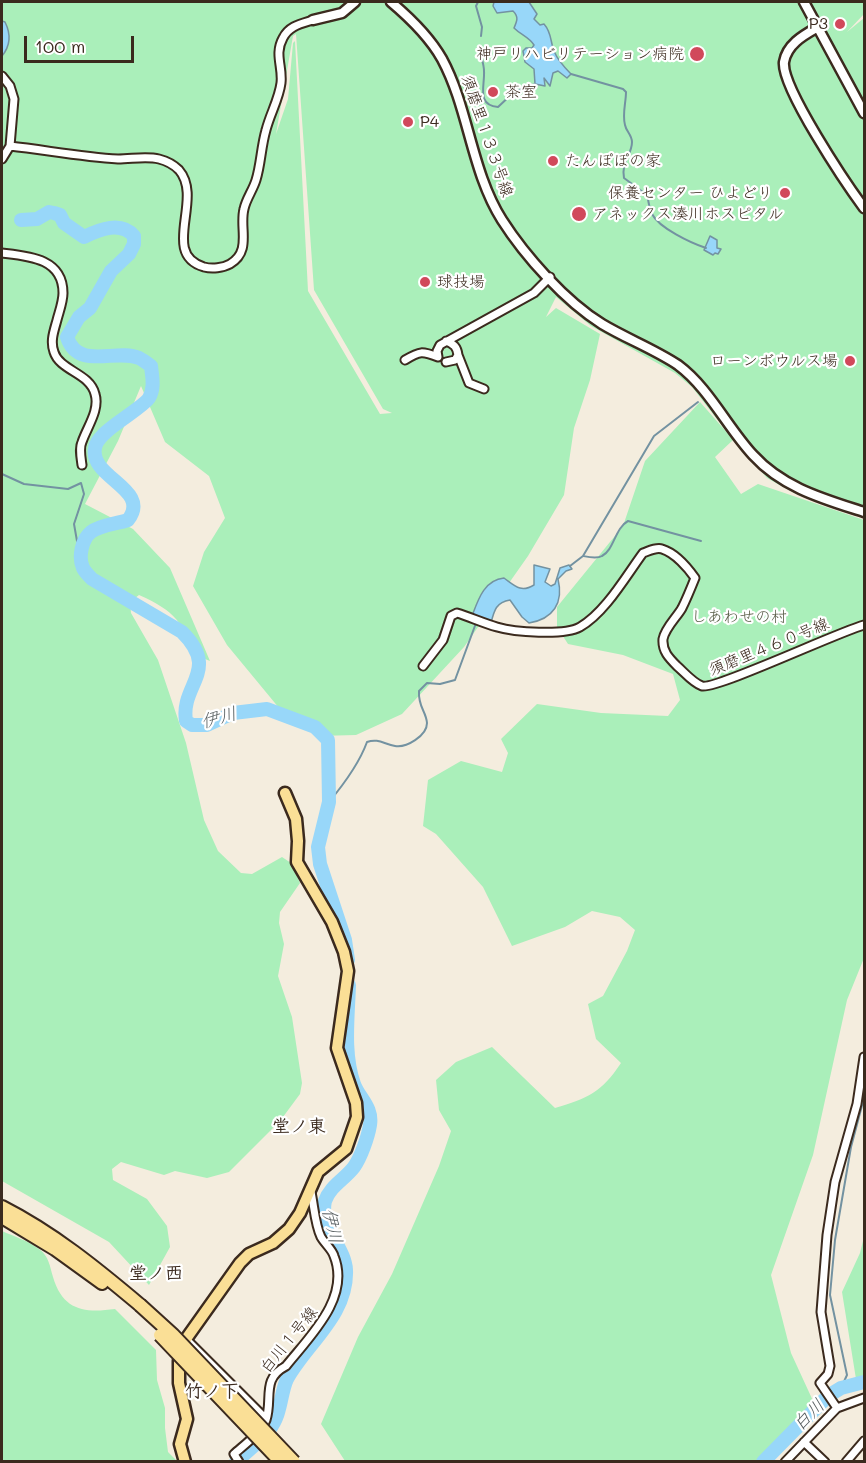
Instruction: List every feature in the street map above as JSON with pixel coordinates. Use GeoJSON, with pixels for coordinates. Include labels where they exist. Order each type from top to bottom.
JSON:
{"type":"FeatureCollection","features":[{"type":"Feature","properties":{"kind":"highway"},"geometry":{"type":"LineString","coordinates":[[2,1207],[41,1229],[85,1259],[137,1308],[281,1461]]}},
{"type":"Feature","properties":{"kind":"highway"},"geometry":{"type":"LineString","coordinates":[[2,1217],[55,1249],[181,1343],[294,1461]]}},
{"type":"Feature","properties":{"kind":"main road"},"geometry":{"type":"LineString","coordinates":[[185,1461],[180,1443],[187,1419],[178,1372],[186,1339],[240,1263],[249,1254],[273,1243],[288,1229],[300,1213],[318,1172],[346,1149],[357,1117],[356,1102],[337,1048],[348,971],[344,952],[332,922],[297,862],[296,819],[285,793]]}},
{"type":"Feature","properties":{"kind":"street"},"geometry":{"type":"LineString","coordinates":[[10,146],[117,159],[156,158],[166,161],[177,168],[188,188],[182,239],[184,249],[197,264],[207,268],[218,268],[231,264],[241,253],[244,243],[243,210],[256,180],[266,129],[282,81],[278,49],[282,39],[290,29],[313,20],[342,13],[355,2]]}},
{"type":"Feature","properties":{"kind":"street","name":"須磨里１３３号線"},"geometry":{"type":"LineString","coordinates":[[391,2],[414,22],[441,57],[450,75],[488,191],[502,219],[514,236],[550,278],[569,298],[601,323],[678,365],[695,380],[753,455],[785,482],[803,491],[864,512]]}},
{"type":"Feature","properties":{"kind":"street"},"geometry":{"type":"LineString","coordinates":[[804,2],[864,113]]}},
{"type":"Feature","properties":{"kind":"street"},"geometry":{"type":"LineString","coordinates":[[818,27],[802,36],[788,51],[784,72],[793,94],[837,169],[864,208]]}},
{"type":"Feature","properties":{"kind":"street"},"geometry":{"type":"LineString","coordinates":[[2,76],[10,86],[14,99],[10,146],[2,159]]}},
{"type":"Feature","properties":{"kind":"street"},"geometry":{"type":"LineString","coordinates":[[2,253],[37,257],[53,267],[61,277],[63,295],[52,339],[54,354],[61,363],[78,373],[95,391],[97,401],[81,444],[82,465]]}},
{"type":"Feature","properties":{"kind":"street"},"geometry":{"type":"LineString","coordinates":[[441,359],[437,351],[440,345],[534,293],[550,278]]}},
{"type":"Feature","properties":{"kind":"street"},"geometry":{"type":"LineString","coordinates":[[446,341],[453,343],[457,348],[469,383],[484,389]]}},
{"type":"Feature","properties":{"kind":"street"},"geometry":{"type":"LineString","coordinates":[[405,360],[417,352],[424,352],[441,359],[455,360],[458,355]]}},
{"type":"Feature","properties":{"kind":"street","name":"須磨里４６０号線"},"geometry":{"type":"LineString","coordinates":[[423,666],[443,640],[451,616],[457,613],[509,629],[565,631],[578,628],[603,607],[644,553],[653,549],[663,549],[686,566],[696,578],[681,609],[663,636],[663,647],[667,656],[691,679],[702,686],[711,686],[864,625]]}},
{"type":"Feature","properties":{"kind":"street"},"geometry":{"type":"LineString","coordinates":[[837,1408],[823,1391],[820,1383],[828,1374],[830,1366],[821,1312],[827,1234],[836,1182],[857,1104],[864,1058]]}},
{"type":"Feature","properties":{"kind":"street","name":"白川１号線"},"geometry":{"type":"LineString","coordinates":[[266,1419],[270,1381],[277,1371],[286,1366],[330,1309],[336,1291],[338,1270],[334,1255],[321,1236],[311,1192]]}},
{"type":"Feature","properties":{"kind":"street"},"geometry":{"type":"LineString","coordinates":[[186,1339],[266,1419],[261,1428],[234,1455],[239,1461]]}},
{"type":"Feature","properties":{"kind":"street"},"geometry":{"type":"LineString","coordinates":[[784,1461],[837,1408],[864,1398]]}},
{"type":"Feature","properties":{"kind":"street"},"geometry":{"type":"LineString","coordinates":[[846,1461],[864,1441]]}},
{"type":"Feature","properties":{"kind":"street"},"geometry":{"type":"LineString","coordinates":[[804,1442],[825,1461]]}},
{"type":"Feature","properties":{"kind":"green space","name":"しあわせの村"},"geometry":{"type":"Polygon","coordinates":[[[2,2],[864,2],[864,14],[847,32],[864,18],[864,514],[794,493],[767,478],[733,440],[715,457],[741,494],[758,484],[864,520],[864,958],[847,1000],[813,1155],[771,1275],[791,1353],[814,1403],[757,1462],[345,1461],[321,1424],[358,1337],[392,1274],[439,1166],[451,1131],[439,1110],[436,1080],[456,1062],[492,1047],[555,1108],[593,1093],[607,1081],[621,1063],[596,1039],[588,1004],[603,996],[627,951],[635,930],[620,917],[592,911],[565,927],[512,946],[483,887],[436,834],[423,826],[428,780],[461,761],[502,772],[508,753],[501,739],[537,704],[601,713],[668,716],[680,700],[673,674],[623,655],[568,644],[557,627],[557,607],[623,526],[645,461],[700,402],[730,436],[692,387],[675,373],[591,326],[556,297],[546,317],[556,308],[600,334],[590,380],[574,428],[564,495],[528,556],[464,647],[402,714],[356,735],[318,736],[284,714],[227,645],[193,586],[204,552],[225,518],[209,476],[165,442],[141,386],[118,441],[85,504],[133,529],[170,568],[210,661],[200,657],[182,626],[162,607],[139,595],[130,602],[131,613],[158,660],[186,743],[204,820],[218,851],[241,873],[252,874],[282,857],[291,863],[300,883],[280,912],[279,923],[284,944],[278,976],[292,1017],[302,1083],[300,1094],[280,1121],[229,1172],[207,1178],[175,1171],[164,1175],[121,1162],[112,1169],[113,1180],[147,1199],[167,1226],[170,1247],[149,1285],[109,1242],[2,1181],[2,2]],[[296,34],[293,36],[276,134],[288,99],[295,41],[308,291],[380,414],[392,413],[383,409],[314,290],[296,34]]]}},
{"type":"Feature","properties":{"kind":"green space"},"geometry":{"type":"Polygon","coordinates":[[[2,1231],[31,1244],[45,1255],[57,1288],[69,1303],[85,1310],[115,1309],[156,1350],[157,1380],[165,1408],[168,1452],[177,1461],[2,1461],[2,1231]]]}},
{"type":"Feature","properties":{"kind":"green space"},"geometry":{"type":"Polygon","coordinates":[[[864,1237],[864,1377],[856,1379],[842,1292],[860,1253],[864,1237]]]}},
{"type":"Feature","properties":{"kind":"water"},"geometry":{"type":"Polygon","coordinates":[[[494,2],[529,2],[537,14],[534,19],[540,25],[544,24],[547,27],[556,55],[571,74],[567,78],[558,71],[553,73],[550,86],[544,78],[545,86],[535,84],[534,69],[525,62],[523,51],[534,45],[514,28],[517,19],[513,11],[497,13],[493,6],[494,2]]]}},
{"type":"Feature","properties":{"kind":"water"},"geometry":{"type":"Polygon","coordinates":[[[2,21],[7,26],[9,39],[2,56],[2,21]]]}},
{"type":"Feature","properties":{"kind":"water"},"geometry":{"type":"Polygon","coordinates":[[[710,236],[717,240],[717,248],[721,249],[718,254],[713,255],[704,250],[710,236]]]}},
{"type":"Feature","properties":{"kind":"water"},"geometry":{"type":"Polygon","coordinates":[[[534,565],[550,569],[545,582],[551,586],[555,584],[560,568],[569,565],[572,569],[566,571],[558,579],[558,602],[550,614],[529,623],[510,600],[499,605],[491,623],[472,616],[483,592],[497,580],[504,578],[522,588],[534,585],[534,565]]]}},
{"type":"Feature","properties":{"kind":"waterway"},"geometry":{"type":"LineString","coordinates":[[478,2],[476,6],[482,27],[481,36]]}},
{"type":"Feature","properties":{"kind":"waterway"},"geometry":{"type":"LineString","coordinates":[[480,51],[484,68],[483,94],[487,103],[498,107],[514,92],[535,84]]}},
{"type":"Feature","properties":{"kind":"waterway"},"geometry":{"type":"LineString","coordinates":[[571,74],[623,89],[626,92],[624,121],[632,142],[624,167],[624,178],[647,195],[651,212],[661,225],[684,239],[706,248]]}},
{"type":"Feature","properties":{"kind":"waterway","name":"伊川"},"geometry":{"type":"LineString","coordinates":[[21,220],[37,219],[49,212],[60,215],[64,223],[84,237],[110,228],[123,229],[134,236],[134,244],[129,254],[111,271],[90,308],[79,317],[67,337],[72,347],[89,356],[120,355],[139,358],[151,366],[152,378],[149,398],[105,433],[95,448],[96,458],[101,468],[127,492],[132,500],[133,509],[128,520],[99,528],[88,535],[82,548],[83,568],[92,579],[182,632],[193,646],[198,657],[199,668],[188,697],[186,721],[192,725],[207,725],[233,713],[267,709],[315,727],[328,740],[329,802],[318,847],[320,864],[345,940],[348,960]]}},
{"type":"Feature","properties":{"kind":"waterway"},"geometry":{"type":"LineString","coordinates":[[583,556],[654,436],[698,402]]}},
{"type":"Feature","properties":{"kind":"waterway"},"geometry":{"type":"LineString","coordinates":[[2,474],[24,484],[68,489],[81,483],[84,494],[74,524],[77,541],[82,548]]}},
{"type":"Feature","properties":{"kind":"waterway"},"geometry":{"type":"LineString","coordinates":[[570,566],[583,556],[593,558],[606,553],[620,529],[628,521],[701,541]]}},
{"type":"Feature","properties":{"kind":"waterway"},"geometry":{"type":"LineString","coordinates":[[329,802],[351,774],[367,742],[378,741],[400,746],[420,737],[427,723],[419,691],[427,683],[440,684],[455,680],[476,623]]}},
{"type":"Feature","properties":{"kind":"waterway","name":"伊川"},"geometry":{"type":"LineString","coordinates":[[236,1462],[262,1439],[273,1424],[279,1411],[287,1379],[325,1328],[340,1301],[345,1286],[345,1261],[326,1220],[325,1201],[330,1191],[357,1163],[370,1125],[368,1108],[356,1089],[348,1060],[349,985]]}},
{"type":"Feature","properties":{"kind":"waterway"},"geometry":{"type":"LineString","coordinates":[[841,1388],[847,1375],[830,1295],[835,1240],[851,1147],[864,1098]]}},
{"type":"Feature","properties":{"kind":"waterway","name":"白川"},"geometry":{"type":"LineString","coordinates":[[763,1462],[828,1396],[841,1388],[864,1382]]}},
{"type":"Feature","properties":{"kind":"place","name":"P3"},"geometry":{"type":"Point","coordinates":[840,24]}},
{"type":"Feature","properties":{"kind":"place","name":"神戸リハビリテーション病院"},"geometry":{"type":"Point","coordinates":[697,54]}},
{"type":"Feature","properties":{"kind":"place","name":"茶室"},"geometry":{"type":"Point","coordinates":[493,92]}},
{"type":"Feature","properties":{"kind":"place","name":"P4"},"geometry":{"type":"Point","coordinates":[408,122]}},
{"type":"Feature","properties":{"kind":"place","name":"たんぽぽの家"},"geometry":{"type":"Point","coordinates":[553,161]}},
{"type":"Feature","properties":{"kind":"place","name":"保養センター ひよどり"},"geometry":{"type":"Point","coordinates":[785,193]}},
{"type":"Feature","properties":{"kind":"place","name":"アネックス湊川ホスピタル"},"geometry":{"type":"Point","coordinates":[579,214]}},
{"type":"Feature","properties":{"kind":"place","name":"球技場"},"geometry":{"type":"Point","coordinates":[425,282]}},
{"type":"Feature","properties":{"kind":"place","name":"ローンボウルス場"},"geometry":{"type":"Point","coordinates":[850,361]}},
{"type":"Feature","properties":{"kind":"district","name":"堂ノ東"},"geometry":{"type":"Point","coordinates":[299,1126]}},
{"type":"Feature","properties":{"kind":"district","name":"堂ノ西"},"geometry":{"type":"Point","coordinates":[156,1273]}},
{"type":"Feature","properties":{"kind":"district","name":"竹ノ下"},"geometry":{"type":"Point","coordinates":[212,1391]}}]}
